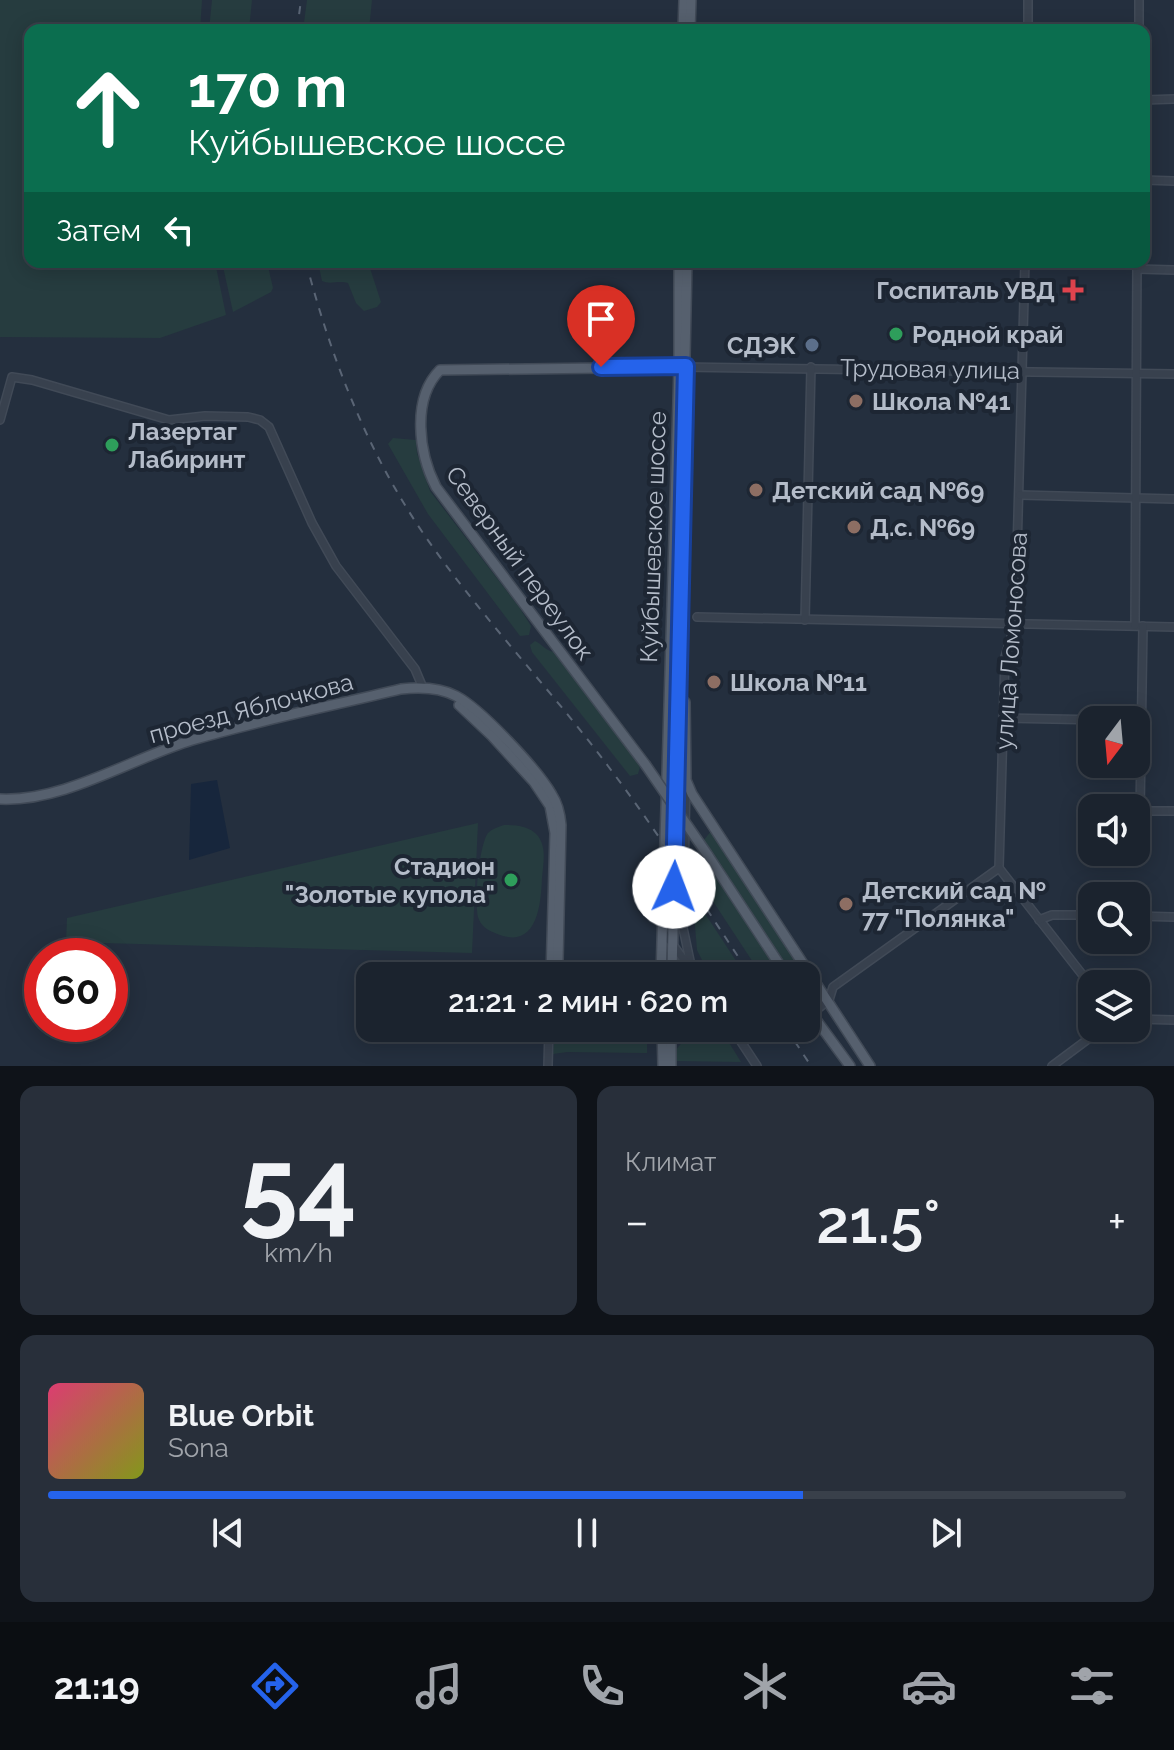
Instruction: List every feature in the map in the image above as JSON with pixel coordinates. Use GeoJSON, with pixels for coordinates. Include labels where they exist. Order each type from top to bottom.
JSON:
{"type":"FeatureCollection","features":[{"type":"Feature","properties":{"kind":"main road"},"geometry":{"type":"LineString","coordinates":[[683,24],[684,0]]}},
{"type":"Feature","properties":{"kind":"main road"},"geometry":{"type":"LineString","coordinates":[[690,24],[691,0]]}},
{"type":"Feature","properties":{"kind":"main road","name":"Куйбышевское шоссе"},"geometry":{"type":"LineString","coordinates":[[679,268],[681,626],[686,780]]}},
{"type":"Feature","properties":{"kind":"main road","name":"Куйбышевское шоссе"},"geometry":{"type":"LineString","coordinates":[[674,716],[687,268]]}},
{"type":"Feature","properties":{"kind":"main road","name":"Северный переулок"},"geometry":{"type":"LineString","coordinates":[[682,366],[440,370],[426,389],[422,434],[427,470],[436,487],[645,764],[778,962]]}},
{"type":"Feature","properties":{"kind":"main road","name":"Куйбышевское шоссе"},"geometry":{"type":"LineString","coordinates":[[674,716],[681,626]]}},
{"type":"Feature","properties":{"kind":"main road"},"geometry":{"type":"LineString","coordinates":[[423,688],[460,705],[474,717],[534,782],[550,806],[555,833],[550,962]]}},
{"type":"Feature","properties":{"kind":"main road","name":"проезд Яблочкова"},"geometry":{"type":"LineString","coordinates":[[0,799],[20,800],[59,793],[192,740],[401,689],[423,688],[454,695],[474,709],[540,778],[557,804],[561,825],[558,962]]}},
{"type":"Feature","properties":{"kind":"main road"},"geometry":{"type":"LineString","coordinates":[[661,962],[674,716]]}},
{"type":"Feature","properties":{"kind":"main road"},"geometry":{"type":"LineString","coordinates":[[672,962],[674,716]]}},
{"type":"Feature","properties":{"kind":"main road"},"geometry":{"type":"LineString","coordinates":[[686,780],[870,1066]]}},
{"type":"Feature","properties":{"kind":"main road"},"geometry":{"type":"LineString","coordinates":[[820,1025],[850,1066]]}},
{"type":"Feature","properties":{"kind":"main road"},"geometry":{"type":"LineString","coordinates":[[663,1066],[665,1042]]}},
{"type":"Feature","properties":{"kind":"main road"},"geometry":{"type":"LineString","coordinates":[[668,1042],[671,1066]]}},
{"type":"Feature","properties":{"kind":"street"},"geometry":{"type":"LineString","coordinates":[[1028,0],[1028,24]]}},
{"type":"Feature","properties":{"kind":"street"},"geometry":{"type":"LineString","coordinates":[[1139,0],[1139,24]]}},
{"type":"Feature","properties":{"kind":"street"},"geometry":{"type":"LineString","coordinates":[[1150,100],[1174,99]]}},
{"type":"Feature","properties":{"kind":"street"},"geometry":{"type":"LineString","coordinates":[[1150,180],[1174,181]]}},
{"type":"Feature","properties":{"kind":"street"},"geometry":{"type":"LineString","coordinates":[[1150,267],[1174,270]]}},
{"type":"Feature","properties":{"kind":"street","name":"улица Ломоносова"},"geometry":{"type":"LineString","coordinates":[[999,868],[1005,657],[1015,624],[1025,268]]}},
{"type":"Feature","properties":{"kind":"street"},"geometry":{"type":"LineString","coordinates":[[1137,268],[1138,706]]}},
{"type":"Feature","properties":{"kind":"street","name":"Трудовая улица"},"geometry":{"type":"LineString","coordinates":[[682,366],[1174,374]]}},
{"type":"Feature","properties":{"kind":"street"},"geometry":{"type":"LineString","coordinates":[[805,620],[811,367]]}},
{"type":"Feature","properties":{"kind":"street"},"geometry":{"type":"LineString","coordinates":[[0,420],[12,377],[169,420],[205,416],[260,420],[269,427],[312,523],[336,566],[415,669],[423,688]]}},
{"type":"Feature","properties":{"kind":"street"},"geometry":{"type":"LineString","coordinates":[[1020,495],[1174,499]]}},
{"type":"Feature","properties":{"kind":"street"},"geometry":{"type":"LineString","coordinates":[[697,617],[1174,627]]}},
{"type":"Feature","properties":{"kind":"street"},"geometry":{"type":"LineString","coordinates":[[1003,718],[1078,720]]}},
{"type":"Feature","properties":{"kind":"street"},"geometry":{"type":"LineString","coordinates":[[1139,778],[1140,811],[1174,811]]}},
{"type":"Feature","properties":{"kind":"street","name":"Куйбышевское шоссе"},"geometry":{"type":"LineString","coordinates":[[686,780],[683,928],[691,962]]}},
{"type":"Feature","properties":{"kind":"street"},"geometry":{"type":"LineString","coordinates":[[820,1004],[829,1000],[833,987],[999,868],[1079,970]]}},
{"type":"Feature","properties":{"kind":"street"},"geometry":{"type":"LineString","coordinates":[[1039,920],[1052,915],[1078,915]]}},
{"type":"Feature","properties":{"kind":"street"},"geometry":{"type":"LineString","coordinates":[[1150,916],[1174,917]]}},
{"type":"Feature","properties":{"kind":"street"},"geometry":{"type":"LineString","coordinates":[[661,928],[686,962]]}},
{"type":"Feature","properties":{"kind":"street"},"geometry":{"type":"LineString","coordinates":[[1150,1019],[1174,1020]]}},
{"type":"Feature","properties":{"kind":"street"},"geometry":{"type":"LineString","coordinates":[[548,1066],[549,1042]]}},
{"type":"Feature","properties":{"kind":"street"},"geometry":{"type":"LineString","coordinates":[[741,1042],[757,1066]]}},
{"type":"Feature","properties":{"kind":"street"},"geometry":{"type":"LineString","coordinates":[[1052,1066],[1084,1042]]}},
{"type":"Feature","properties":{"kind":"green space"},"geometry":{"type":"Polygon","coordinates":[[[0,0],[202,0],[200,24],[24,24],[24,268],[216,268],[226,315],[160,338],[0,337],[0,0]]]}},
{"type":"Feature","properties":{"kind":"green space"},"geometry":{"type":"Polygon","coordinates":[[[212,0],[252,0],[250,24],[210,24],[212,0]]]}},
{"type":"Feature","properties":{"kind":"green space"},"geometry":{"type":"Polygon","coordinates":[[[307,0],[372,0],[370,24],[304,24],[307,0]]]}},
{"type":"Feature","properties":{"kind":"green space"},"geometry":{"type":"Polygon","coordinates":[[[223,268],[268,268],[273,288],[271,292],[233,312],[223,268]]]}},
{"type":"Feature","properties":{"kind":"green space"},"geometry":{"type":"Polygon","coordinates":[[[319,268],[370,268],[381,302],[377,307],[364,311],[356,303],[348,283],[322,281],[319,268]]]}},
{"type":"Feature","properties":{"kind":"green space"},"geometry":{"type":"Polygon","coordinates":[[[393,438],[416,440],[417,453],[430,491],[519,607],[531,626],[529,635],[520,636],[428,514],[388,444],[393,438]]]}},
{"type":"Feature","properties":{"kind":"green space"},"geometry":{"type":"Polygon","coordinates":[[[535,641],[553,652],[613,728],[640,767],[638,774],[630,776],[532,652],[530,645],[535,641]]]}},
{"type":"Feature","properties":{"kind":"green space"},"geometry":{"type":"Polygon","coordinates":[[[478,823],[472,953],[128,944],[128,938],[66,938],[67,918],[478,823]]]}},
{"type":"Feature","properties":{"kind":"green space","name":"Стадион \"Золотые купола\""},"geometry":{"type":"Polygon","coordinates":[[[504,825],[531,830],[541,841],[543,851],[538,912],[528,931],[520,936],[509,937],[487,929],[479,920],[477,910],[478,874],[485,839],[488,833],[504,825]]]}},
{"type":"Feature","properties":{"kind":"green space"},"geometry":{"type":"Polygon","coordinates":[[[712,830],[799,962],[783,962],[703,841],[712,830]]]}},
{"type":"Feature","properties":{"kind":"green space"},"geometry":{"type":"Polygon","coordinates":[[[710,865],[773,962],[753,962],[701,883],[703,873],[707,876],[710,865]]]}},
{"type":"Feature","properties":{"kind":"green space"},"geometry":{"type":"Polygon","coordinates":[[[693,902],[699,911],[702,909],[737,962],[703,962],[697,950],[693,902]]]}},
{"type":"Feature","properties":{"kind":"green space"},"geometry":{"type":"Polygon","coordinates":[[[554,1042],[647,1044],[647,1053],[553,1054],[554,1042]]]}},
{"type":"Feature","properties":{"kind":"green space"},"geometry":{"type":"Polygon","coordinates":[[[682,1042],[729,1042],[741,1062],[675,1061],[675,1051],[682,1042]]]}},
{"type":"Feature","properties":{"kind":"water"},"geometry":{"type":"Polygon","coordinates":[[[217,780],[230,848],[189,860],[191,784],[217,780]]]}},
{"type":"Feature","properties":{"kind":"railway"},"geometry":{"type":"LineString","coordinates":[[298,24],[301,0]]}},
{"type":"Feature","properties":{"kind":"railway"},"geometry":{"type":"LineString","coordinates":[[308,268],[327,333],[353,403],[403,502],[467,593],[627,791],[742,962]]}},
{"type":"Feature","properties":{"kind":"railway"},"geometry":{"type":"LineString","coordinates":[[795,1042],[811,1066]]}},
{"type":"Feature","properties":{"kind":"place","name":"Госпиталь УВД"},"geometry":{"type":"Point","coordinates":[1073,290]}},
{"type":"Feature","properties":{"kind":"place","name":"Родной край"},"geometry":{"type":"Point","coordinates":[896,334]}},
{"type":"Feature","properties":{"kind":"place","name":"СДЭК"},"geometry":{"type":"Point","coordinates":[812,345]}},
{"type":"Feature","properties":{"kind":"place","name":"Школа №41"},"geometry":{"type":"Point","coordinates":[856,401]}},
{"type":"Feature","properties":{"kind":"place","name":"Лазертаг Лабиринт"},"geometry":{"type":"Point","coordinates":[112,445]}},
{"type":"Feature","properties":{"kind":"place","name":"Детский сад №69"},"geometry":{"type":"Point","coordinates":[756,490]}},
{"type":"Feature","properties":{"kind":"place","name":"Д.с. №69"},"geometry":{"type":"Point","coordinates":[854,527]}},
{"type":"Feature","properties":{"kind":"place","name":"Школа №11"},"geometry":{"type":"Point","coordinates":[714,682]}},
{"type":"Feature","properties":{"kind":"place","name":"Стадион \"Золотые купола\""},"geometry":{"type":"Point","coordinates":[511,880]}},
{"type":"Feature","properties":{"kind":"place","name":"Детский сад № 77 \"Полянка\""},"geometry":{"type":"Point","coordinates":[846,904]}},
{"type":"Feature","properties":{"kind":"route"},"geometry":{"type":"LineString","coordinates":[[601,367],[686,366],[674,887]]}}]}
